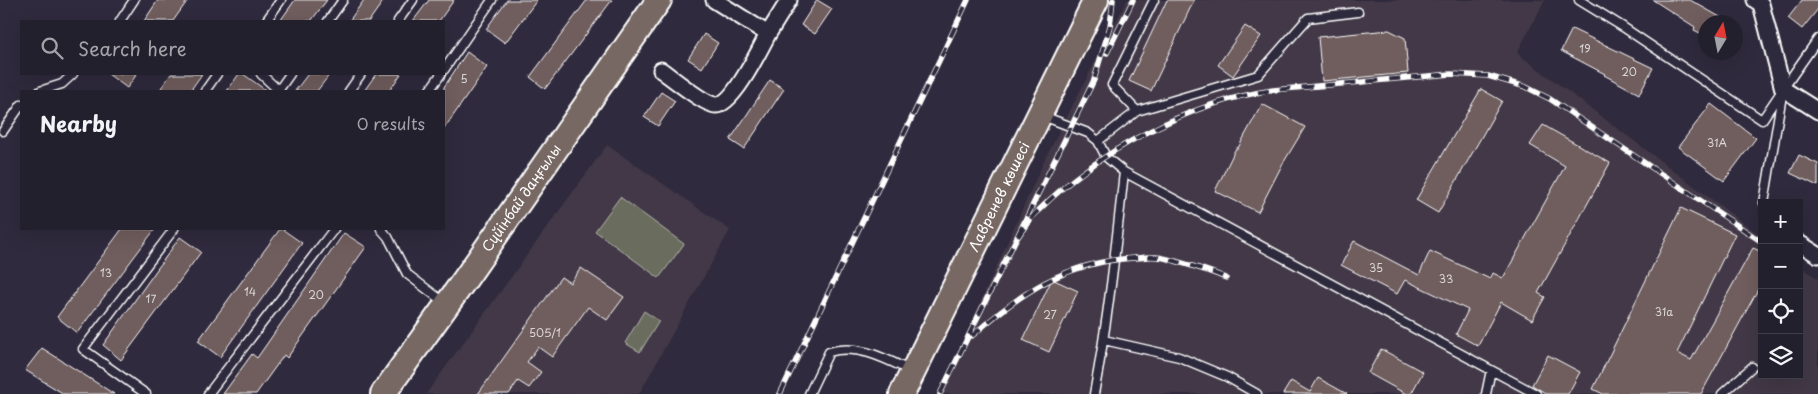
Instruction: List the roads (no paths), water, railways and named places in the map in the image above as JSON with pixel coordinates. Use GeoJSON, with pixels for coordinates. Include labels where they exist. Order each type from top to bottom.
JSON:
{"type":"FeatureCollection","features":[{"type":"Feature","properties":{"kind":"main road","name":"Сүйінбай даңғылы"},"geometry":{"type":"LineString","coordinates":[[383,394],[659,0]]}},
{"type":"Feature","properties":{"kind":"main road","name":"Лавренев көшесі"},"geometry":{"type":"LineString","coordinates":[[902,394],[1096,0]]}},
{"type":"Feature","properties":{"kind":"street"},"geometry":{"type":"LineString","coordinates":[[714,0],[768,34]]}},
{"type":"Feature","properties":{"kind":"street"},"geometry":{"type":"LineString","coordinates":[[661,70],[707,102],[717,105],[726,101],[736,88],[789,0]]}},
{"type":"Feature","properties":{"kind":"street"},"geometry":{"type":"LineString","coordinates":[[1760,2],[1783,89],[1818,110]]}},
{"type":"Feature","properties":{"kind":"street"},"geometry":{"type":"LineString","coordinates":[[1801,244],[1818,255]]}},
{"type":"Feature","properties":{"kind":"lane"},"geometry":{"type":"LineString","coordinates":[[121,20],[134,0]]}},
{"type":"Feature","properties":{"kind":"lane"},"geometry":{"type":"LineString","coordinates":[[267,20],[281,0]]}},
{"type":"Feature","properties":{"kind":"lane"},"geometry":{"type":"LineString","coordinates":[[329,20],[343,0]]}},
{"type":"Feature","properties":{"kind":"lane"},"geometry":{"type":"LineString","coordinates":[[399,20],[413,0]]}},
{"type":"Feature","properties":{"kind":"lane"},"geometry":{"type":"LineString","coordinates":[[445,69],[492,0]]}},
{"type":"Feature","properties":{"kind":"lane"},"geometry":{"type":"LineString","coordinates":[[1137,111],[1112,85],[1154,0]]}},
{"type":"Feature","properties":{"kind":"lane"},"geometry":{"type":"LineString","coordinates":[[1579,0],[1623,27],[1762,120],[1818,39]]}},
{"type":"Feature","properties":{"kind":"lane"},"geometry":{"type":"LineString","coordinates":[[1098,141],[1137,111],[1258,75],[1308,18],[1358,12]]}},
{"type":"Feature","properties":{"kind":"lane"},"geometry":{"type":"LineString","coordinates":[[43,90],[62,84],[73,75]]}},
{"type":"Feature","properties":{"kind":"lane"},"geometry":{"type":"LineString","coordinates":[[206,90],[216,75]]}},
{"type":"Feature","properties":{"kind":"lane"},"geometry":{"type":"LineString","coordinates":[[262,75],[277,90]]}},
{"type":"Feature","properties":{"kind":"lane"},"geometry":{"type":"LineString","coordinates":[[279,90],[289,75]]}},
{"type":"Feature","properties":{"kind":"lane"},"geometry":{"type":"LineString","coordinates":[[350,90],[360,75]]}},
{"type":"Feature","properties":{"kind":"lane"},"geometry":{"type":"LineString","coordinates":[[431,90],[441,75]]}},
{"type":"Feature","properties":{"kind":"lane"},"geometry":{"type":"LineString","coordinates":[[1765,199],[1783,89]]}},
{"type":"Feature","properties":{"kind":"lane"},"geometry":{"type":"LineString","coordinates":[[3,131],[20,106]]}},
{"type":"Feature","properties":{"kind":"lane"},"geometry":{"type":"LineString","coordinates":[[1041,115],[1088,133],[1098,141],[1106,157],[1124,172],[1536,394]]}},
{"type":"Feature","properties":{"kind":"lane"},"geometry":{"type":"LineString","coordinates":[[1094,394],[1104,340],[1115,259],[1124,172]]}},
{"type":"Feature","properties":{"kind":"lane"},"geometry":{"type":"LineString","coordinates":[[146,394],[83,349],[173,230]]}},
{"type":"Feature","properties":{"kind":"lane"},"geometry":{"type":"LineString","coordinates":[[208,394],[333,230]]}},
{"type":"Feature","properties":{"kind":"lane"},"geometry":{"type":"LineString","coordinates":[[382,230],[407,274],[447,304]]}},
{"type":"Feature","properties":{"kind":"lane"},"geometry":{"type":"LineString","coordinates":[[1104,340],[1179,357],[1227,377],[1257,394]]}},
{"type":"Feature","properties":{"kind":"lane"},"geometry":{"type":"LineString","coordinates":[[809,394],[829,352],[842,348],[880,356],[913,372]]}},
{"type":"Feature","properties":{"kind":"lane"},"geometry":{"type":"LineString","coordinates":[[1722,394],[1752,367]]}},
{"type":"Feature","properties":{"kind":"lane"},"geometry":{"type":"LineString","coordinates":[[1486,394],[1491,370]]}},
{"type":"Feature","properties":{"kind":"railway"},"geometry":{"type":"LineString","coordinates":[[780,394],[968,0]]}},
{"type":"Feature","properties":{"kind":"railway"},"geometry":{"type":"LineString","coordinates":[[940,394],[1094,80],[1110,26],[1113,0]]}},
{"type":"Feature","properties":{"kind":"railway"},"geometry":{"type":"LineString","coordinates":[[1107,53],[1133,0]]}},
{"type":"Feature","properties":{"kind":"railway"},"geometry":{"type":"LineString","coordinates":[[1018,237],[1036,213],[1063,188],[1089,168],[1147,132],[1178,118],[1242,96],[1273,90],[1451,74],[1488,76],[1526,87],[1550,99],[1758,239]]}},
{"type":"Feature","properties":{"kind":"railway"},"geometry":{"type":"LineString","coordinates":[[972,336],[990,320],[1027,293],[1046,282],[1087,266],[1110,261],[1159,257],[1226,278]]}}]}
